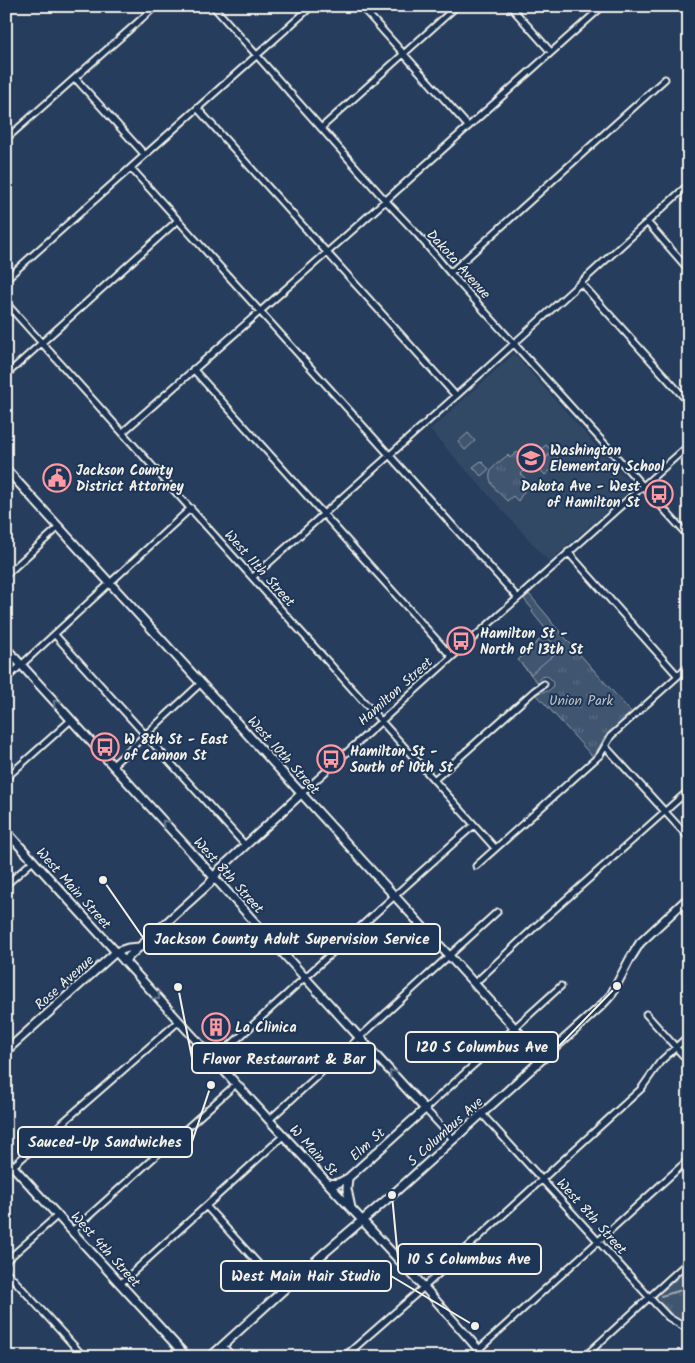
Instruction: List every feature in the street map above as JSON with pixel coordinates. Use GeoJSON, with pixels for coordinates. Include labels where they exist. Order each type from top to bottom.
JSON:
{"type":"FeatureCollection","features":[{"type":"Feature","properties":{"kind":"main road","name":"West 10th Street"},"geometry":{"type":"LineString","coordinates":[[6,470],[543,1059]]}},
{"type":"Feature","properties":{"kind":"main road","name":"West 8th Street"},"geometry":{"type":"LineString","coordinates":[[6,648],[425,1109]]}},
{"type":"Feature","properties":{"kind":"main road","name":"Hamilton Street"},"geometry":{"type":"LineString","coordinates":[[124,961],[209,884],[220,869],[302,793]]}},
{"type":"Feature","properties":{"kind":"main road","name":"West Main Street"},"geometry":{"type":"LineString","coordinates":[[6,831],[124,961]]}},
{"type":"Feature","properties":{"kind":"main road","name":"S Columbus Ave"},"geometry":{"type":"LineString","coordinates":[[210,1357],[602,1006],[614,990],[640,943],[689,897]]}},
{"type":"Feature","properties":{"kind":"main road"},"geometry":{"type":"LineString","coordinates":[[116,952],[140,947]]}},
{"type":"Feature","properties":{"kind":"main road","name":"Rose Avenue"},"geometry":{"type":"LineString","coordinates":[[6,1051],[116,952]]}},
{"type":"Feature","properties":{"kind":"main road","name":"W Main St"},"geometry":{"type":"LineString","coordinates":[[124,961],[283,1136],[424,1287],[485,1357]]}},
{"type":"Feature","properties":{"kind":"main road","name":"Elm St"},"geometry":{"type":"LineString","coordinates":[[351,1208],[347,1189],[348,1178],[425,1109]]}},
{"type":"Feature","properties":{"kind":"main road","name":"West 4th Street"},"geometry":{"type":"LineString","coordinates":[[6,1159],[187,1357]]}},
{"type":"Feature","properties":{"kind":"main road"},"geometry":{"type":"LineString","coordinates":[[327,1183],[338,1184],[348,1178]]}},
{"type":"Feature","properties":{"kind":"street"},"geometry":{"type":"LineString","coordinates":[[6,139],[156,6]]}},
{"type":"Feature","properties":{"kind":"street","name":"Dakota Avenue"},"geometry":{"type":"LineString","coordinates":[[213,6],[689,537]]}},
{"type":"Feature","properties":{"kind":"street"},"geometry":{"type":"LineString","coordinates":[[6,278],[146,156],[312,6]]}},
{"type":"Feature","properties":{"kind":"street"},"geometry":{"type":"LineString","coordinates":[[362,6],[468,126]]}},
{"type":"Feature","properties":{"kind":"street"},"geometry":{"type":"LineString","coordinates":[[321,128],[457,6]]}},
{"type":"Feature","properties":{"kind":"street"},"geometry":{"type":"LineString","coordinates":[[510,6],[551,52]]}},
{"type":"Feature","properties":{"kind":"street"},"geometry":{"type":"LineString","coordinates":[[123,432],[603,6]]}},
{"type":"Feature","properties":{"kind":"street"},"geometry":{"type":"LineString","coordinates":[[75,78],[146,156]]}},
{"type":"Feature","properties":{"kind":"street"},"geometry":{"type":"LineString","coordinates":[[450,272],[665,79]]}},
{"type":"Feature","properties":{"kind":"street"},"geometry":{"type":"LineString","coordinates":[[198,109],[456,396]]}},
{"type":"Feature","properties":{"kind":"street"},"geometry":{"type":"LineString","coordinates":[[131,168],[517,598]]}},
{"type":"Feature","properties":{"kind":"street"},"geometry":{"type":"LineString","coordinates":[[254,577],[689,184]]}},
{"type":"Feature","properties":{"kind":"street"},"geometry":{"type":"LineString","coordinates":[[6,374],[178,220]]}},
{"type":"Feature","properties":{"kind":"street"},"geometry":{"type":"LineString","coordinates":[[647,222],[689,270]]}},
{"type":"Feature","properties":{"kind":"street"},"geometry":{"type":"LineString","coordinates":[[581,283],[689,403]]}},
{"type":"Feature","properties":{"kind":"street","name":"West 11th Street"},"geometry":{"type":"LineString","coordinates":[[6,303],[496,848]]}},
{"type":"Feature","properties":{"kind":"street"},"geometry":{"type":"LineString","coordinates":[[193,369],[452,656]]}},
{"type":"Feature","properties":{"kind":"street","name":"Hamilton Street"},"geometry":{"type":"LineString","coordinates":[[302,793],[452,656],[689,445]]}},
{"type":"Feature","properties":{"kind":"street"},"geometry":{"type":"LineString","coordinates":[[6,679],[191,508]]}},
{"type":"Feature","properties":{"kind":"street"},"geometry":{"type":"LineString","coordinates":[[6,575],[59,527]]}},
{"type":"Feature","properties":{"kind":"street"},"geometry":{"type":"LineString","coordinates":[[568,552],[678,676]]}},
{"type":"Feature","properties":{"kind":"street"},"geometry":{"type":"LineString","coordinates":[[55,635],[245,845]]}},
{"type":"Feature","properties":{"kind":"street"},"geometry":{"type":"LineString","coordinates":[[476,866],[600,755],[611,736],[689,666]]}},
{"type":"Feature","properties":{"kind":"street"},"geometry":{"type":"LineString","coordinates":[[113,765],[201,683]]}},
{"type":"Feature","properties":{"kind":"street"},"geometry":{"type":"LineString","coordinates":[[434,780],[544,684]]}},
{"type":"Feature","properties":{"kind":"street"},"geometry":{"type":"LineString","coordinates":[[6,778],[72,720]]}},
{"type":"Feature","properties":{"kind":"street"},"geometry":{"type":"LineString","coordinates":[[605,746],[689,838]]}},
{"type":"Feature","properties":{"kind":"street"},"geometry":{"type":"LineString","coordinates":[[475,983],[689,790]]}},
{"type":"Feature","properties":{"kind":"street"},"geometry":{"type":"LineString","coordinates":[[214,1060],[394,895],[474,825]]}},
{"type":"Feature","properties":{"kind":"street"},"geometry":{"type":"LineString","coordinates":[[6,885],[33,861]]}},
{"type":"Feature","properties":{"kind":"street"},"geometry":{"type":"LineString","coordinates":[[269,1120],[497,912]]}},
{"type":"Feature","properties":{"kind":"street"},"geometry":{"type":"LineString","coordinates":[[425,1109],[561,986]]}},
{"type":"Feature","properties":{"kind":"street"},"geometry":{"type":"LineString","coordinates":[[646,1014],[689,1062]]}},
{"type":"Feature","properties":{"kind":"street"},"geometry":{"type":"LineString","coordinates":[[13,1166],[178,1021]]}},
{"type":"Feature","properties":{"kind":"street"},"geometry":{"type":"LineString","coordinates":[[344,1357],[424,1287],[641,1089],[660,1062],[689,1035]]}},
{"type":"Feature","properties":{"kind":"street"},"geometry":{"type":"LineString","coordinates":[[72,1231],[236,1084]]}},
{"type":"Feature","properties":{"kind":"street","name":"West 8th Street"},"geometry":{"type":"LineString","coordinates":[[425,1109],[454,1140]]}},
{"type":"Feature","properties":{"kind":"street","name":"West 8th Street"},"geometry":{"type":"LineString","coordinates":[[482,1114],[648,1297],[668,1317],[689,1330]]}},
{"type":"Feature","properties":{"kind":"street"},"geometry":{"type":"LineString","coordinates":[[120,1284],[283,1136]]}},
{"type":"Feature","properties":{"kind":"street"},"geometry":{"type":"LineString","coordinates":[[475,1357],[479,1349],[689,1159]]}},
{"type":"Feature","properties":{"kind":"street"},"geometry":{"type":"LineString","coordinates":[[206,1206],[283,1291]]}},
{"type":"Feature","properties":{"kind":"street"},"geometry":{"type":"LineString","coordinates":[[6,1261],[58,1215]]}},
{"type":"Feature","properties":{"kind":"street"},"geometry":{"type":"LineString","coordinates":[[584,1357],[689,1261]]}},
{"type":"Feature","properties":{"kind":"street"},"geometry":{"type":"LineString","coordinates":[[6,1271],[84,1357]]}},
{"type":"Feature","properties":{"kind":"street"},"geometry":{"type":"LineString","coordinates":[[222,1345],[233,1357]]}},
{"type":"Feature","properties":{"kind":"shaded area","name":"Washington Elementary School"},"geometry":{"type":"Polygon","coordinates":[[[514,354],[633,487],[549,562],[430,430],[514,354]]]}},
{"type":"Feature","properties":{"kind":"green space"},"geometry":{"type":"Polygon","coordinates":[[[468,433],[475,441],[465,450],[458,442],[468,433]]]}},
{"type":"Feature","properties":{"kind":"green space"},"geometry":{"type":"Polygon","coordinates":[[[546,445],[552,451],[540,462],[534,455],[546,445]]]}},
{"type":"Feature","properties":{"kind":"green space"},"geometry":{"type":"Polygon","coordinates":[[[517,452],[530,465],[521,474],[529,483],[518,501],[513,496],[507,501],[491,483],[490,474],[492,469],[508,455],[510,458],[517,452]]]}},
{"type":"Feature","properties":{"kind":"green space"},"geometry":{"type":"Polygon","coordinates":[[[553,452],[561,461],[545,475],[537,466],[553,452]]]}},
{"type":"Feature","properties":{"kind":"green space"},"geometry":{"type":"Polygon","coordinates":[[[481,461],[489,469],[481,476],[473,467],[481,461]]]}},
{"type":"Feature","properties":{"kind":"green space","name":"Union Park"},"geometry":{"type":"Polygon","coordinates":[[[529,594],[552,623],[632,713],[605,737],[593,757],[536,694],[552,688],[551,679],[544,676],[537,682],[518,660],[548,632],[524,599],[529,594]]]}},
{"type":"Feature","properties":{"kind":"green space"},"geometry":{"type":"Polygon","coordinates":[[[545,635],[559,650],[531,674],[518,660],[545,635]]]}},
{"type":"Feature","properties":{"kind":"green space"},"geometry":{"type":"Polygon","coordinates":[[[689,1268],[689,1326],[676,1319],[656,1298],[658,1293],[689,1268]]]}},
{"type":"Feature","properties":{"kind":"waterway"},"geometry":{"type":"LineString","coordinates":[[661,1296],[689,1288]]}},
{"type":"Feature","properties":{"kind":"place","name":"Washington Elementary School"},"geometry":{"type":"Point","coordinates":[531,458]}},
{"type":"Feature","properties":{"kind":"place","name":"Jackson County District Attorney"},"geometry":{"type":"Point","coordinates":[57,478]}},
{"type":"Feature","properties":{"kind":"place","name":"Dakota Ave - West of Hamilton St"},"geometry":{"type":"Point","coordinates":[659,494]}},
{"type":"Feature","properties":{"kind":"place","name":"Hamilton St - North of 13th St"},"geometry":{"type":"Point","coordinates":[461,641]}},
{"type":"Feature","properties":{"kind":"place","name":"W 8th St - East of Cannon St"},"geometry":{"type":"Point","coordinates":[105,747]}},
{"type":"Feature","properties":{"kind":"place","name":"Hamilton St - South of 10th St"},"geometry":{"type":"Point","coordinates":[331,759]}},
{"type":"Feature","properties":{"kind":"place","name":"Jackson County Adult Supervision Service"},"geometry":{"type":"Point","coordinates":[103,880]}},
{"type":"Feature","properties":{"kind":"place","name":"120 S Columbus Ave"},"geometry":{"type":"Point","coordinates":[617,986]}},
{"type":"Feature","properties":{"kind":"place","name":"Flavor Restaurant & Bar"},"geometry":{"type":"Point","coordinates":[178,987]}},
{"type":"Feature","properties":{"kind":"place","name":"La Clinica"},"geometry":{"type":"Point","coordinates":[216,1027]}},
{"type":"Feature","properties":{"kind":"place","name":"Sauced-Up Sandwiches"},"geometry":{"type":"Point","coordinates":[211,1085]}},
{"type":"Feature","properties":{"kind":"place","name":"10 S Columbus Ave"},"geometry":{"type":"Point","coordinates":[392,1195]}},
{"type":"Feature","properties":{"kind":"place","name":"West Main Hair Studio"},"geometry":{"type":"Point","coordinates":[475,1326]}}]}
